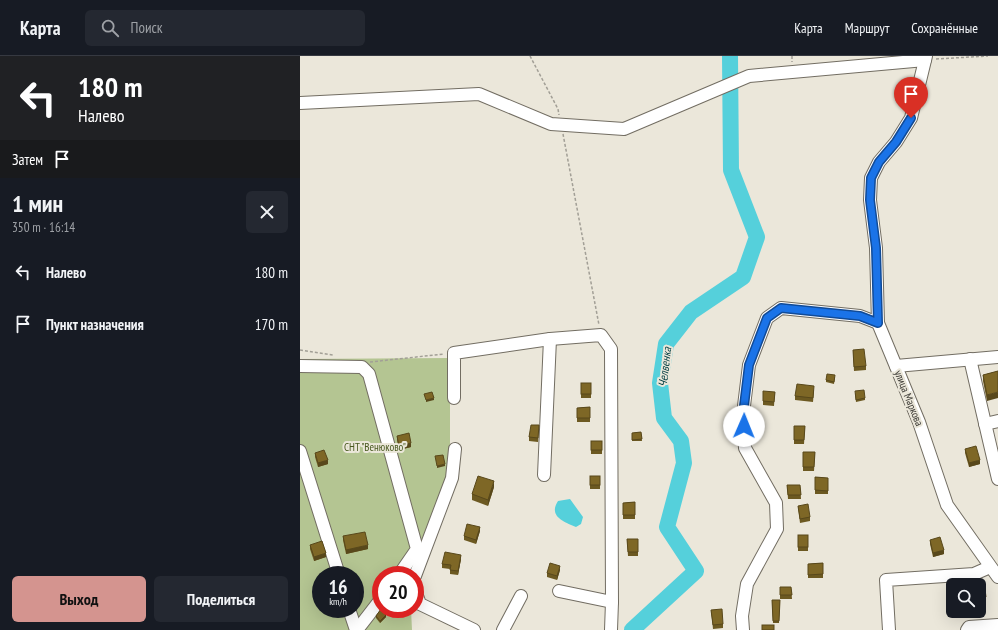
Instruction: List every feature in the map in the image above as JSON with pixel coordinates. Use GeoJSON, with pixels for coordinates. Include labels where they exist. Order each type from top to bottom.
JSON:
{"type":"FeatureCollection","features":[{"type":"Feature","properties":{"kind":"street"},"geometry":{"type":"LineString","coordinates":[[300,103],[479,94],[551,124],[624,129],[749,76],[925,58],[911,118],[896,142],[879,162],[871,178],[870,200],[876,248],[878,323],[896,366]]}},
{"type":"Feature","properties":{"kind":"street"},"geometry":{"type":"LineString","coordinates":[[743,630],[742,616],[747,584],[777,529],[776,503],[745,448],[743,414],[749,365],[767,318],[781,308],[860,316],[878,323]]}},
{"type":"Feature","properties":{"kind":"street"},"geometry":{"type":"LineString","coordinates":[[454,398],[454,353],[550,339],[601,335],[611,349],[611,630]]}},
{"type":"Feature","properties":{"kind":"street"},"geometry":{"type":"LineString","coordinates":[[544,475],[550,339]]}},
{"type":"Feature","properties":{"kind":"street","name":"улица Маркова"},"geometry":{"type":"LineString","coordinates":[[998,357],[896,366],[919,422],[947,506],[998,577]]}},
{"type":"Feature","properties":{"kind":"street"},"geometry":{"type":"LineString","coordinates":[[970,359],[998,479]]}},
{"type":"Feature","properties":{"kind":"street"},"geometry":{"type":"LineString","coordinates":[[300,366],[362,367],[369,374],[417,550],[405,566]]}},
{"type":"Feature","properties":{"kind":"street"},"geometry":{"type":"LineString","coordinates":[[985,424],[998,421]]}},
{"type":"Feature","properties":{"kind":"street"},"geometry":{"type":"LineString","coordinates":[[419,566],[452,478],[455,449]]}},
{"type":"Feature","properties":{"kind":"street"},"geometry":{"type":"LineString","coordinates":[[300,451],[336,566]]}},
{"type":"Feature","properties":{"kind":"street"},"geometry":{"type":"LineString","coordinates":[[889,630],[886,580],[974,574],[990,567]]}},
{"type":"Feature","properties":{"kind":"street"},"geometry":{"type":"LineString","coordinates":[[559,591],[612,602]]}},
{"type":"Feature","properties":{"kind":"street"},"geometry":{"type":"LineString","coordinates":[[503,630],[520,596]]}},
{"type":"Feature","properties":{"kind":"street"},"geometry":{"type":"LineString","coordinates":[[424,606],[474,630]]}},
{"type":"Feature","properties":{"kind":"street"},"geometry":{"type":"LineString","coordinates":[[356,630],[372,610]]}},
{"type":"Feature","properties":{"kind":"street"},"geometry":{"type":"LineString","coordinates":[[352,618],[356,630]]}},
{"type":"Feature","properties":{"kind":"street"},"geometry":{"type":"LineString","coordinates":[[967,630],[968,627],[998,625]]}},
{"type":"Feature","properties":{"kind":"path"},"geometry":{"type":"LineString","coordinates":[[530,56],[558,109],[601,335]]}},
{"type":"Feature","properties":{"kind":"path"},"geometry":{"type":"LineString","coordinates":[[925,58],[988,56]]}},
{"type":"Feature","properties":{"kind":"path"},"geometry":{"type":"LineString","coordinates":[[300,350],[339,356]]}},
{"type":"Feature","properties":{"kind":"path"},"geometry":{"type":"LineString","coordinates":[[370,362],[454,353]]}},
{"type":"Feature","properties":{"kind":"green space","name":"СНТ \"Венюково\""},"geometry":{"type":"Polygon","coordinates":[[[450,358],[450,471],[417,566],[372,566],[372,618],[411,618],[412,630],[300,630],[300,359],[450,358]]]}},
{"type":"Feature","properties":{"kind":"water"},"geometry":{"type":"Polygon","coordinates":[[[570,499],[583,517],[581,524],[576,527],[562,521],[555,511],[555,506],[558,501],[570,499]]]}},
{"type":"Feature","properties":{"kind":"building"},"geometry":{"type":"Polygon","coordinates":[[[864,349],[866,366],[854,367],[853,350],[864,349]]]}},
{"type":"Feature","properties":{"kind":"building"},"geometry":{"type":"Polygon","coordinates":[[[998,371],[998,392],[987,395],[983,375],[998,371]]]}},
{"type":"Feature","properties":{"kind":"building"},"geometry":{"type":"Polygon","coordinates":[[[827,374],[835,375],[834,382],[826,380],[827,374]]]}},
{"type":"Feature","properties":{"kind":"building"},"geometry":{"type":"Polygon","coordinates":[[[581,383],[591,383],[591,394],[581,394],[581,383]]]}},
{"type":"Feature","properties":{"kind":"building"},"geometry":{"type":"Polygon","coordinates":[[[797,384],[814,386],[813,398],[795,396],[797,384]]]}},
{"type":"Feature","properties":{"kind":"building"},"geometry":{"type":"Polygon","coordinates":[[[864,390],[865,398],[856,400],[855,391],[864,390]]]}},
{"type":"Feature","properties":{"kind":"building"},"geometry":{"type":"Polygon","coordinates":[[[763,391],[775,392],[774,402],[763,401],[763,391]]]}},
{"type":"Feature","properties":{"kind":"building"},"geometry":{"type":"Polygon","coordinates":[[[432,392],[434,398],[426,400],[424,394],[432,392]]]}},
{"type":"Feature","properties":{"kind":"building"},"geometry":{"type":"Polygon","coordinates":[[[590,407],[590,418],[577,418],[577,408],[590,407]]]}},
{"type":"Feature","properties":{"kind":"building"},"geometry":{"type":"Polygon","coordinates":[[[531,425],[539,425],[538,438],[529,437],[531,425]]]}},
{"type":"Feature","properties":{"kind":"building"},"geometry":{"type":"Polygon","coordinates":[[[794,426],[805,426],[804,440],[794,440],[794,426]]]}},
{"type":"Feature","properties":{"kind":"building"},"geometry":{"type":"Polygon","coordinates":[[[641,432],[642,439],[632,440],[632,433],[641,432]]]}},
{"type":"Feature","properties":{"kind":"building"},"geometry":{"type":"Polygon","coordinates":[[[409,433],[411,443],[399,446],[397,436],[409,433]]]}},
{"type":"Feature","properties":{"kind":"building"},"geometry":{"type":"Polygon","coordinates":[[[591,441],[602,441],[602,450],[591,450],[591,441]]]}},
{"type":"Feature","properties":{"kind":"building"},"geometry":{"type":"Polygon","coordinates":[[[976,446],[980,460],[969,463],[965,449],[976,446]]]}},
{"type":"Feature","properties":{"kind":"building"},"geometry":{"type":"Polygon","coordinates":[[[324,450],[328,460],[318,463],[315,453],[324,450]]]}},
{"type":"Feature","properties":{"kind":"building"},"geometry":{"type":"Polygon","coordinates":[[[803,452],[815,452],[814,467],[803,467],[803,452]]]}},
{"type":"Feature","properties":{"kind":"building"},"geometry":{"type":"Polygon","coordinates":[[[443,455],[445,464],[437,466],[435,456],[443,455]]]}},
{"type":"Feature","properties":{"kind":"building"},"geometry":{"type":"Polygon","coordinates":[[[478,476],[494,481],[488,500],[472,494],[478,476]]]}},
{"type":"Feature","properties":{"kind":"building"},"geometry":{"type":"Polygon","coordinates":[[[590,476],[600,476],[600,485],[590,485],[590,476]]]}},
{"type":"Feature","properties":{"kind":"building"},"geometry":{"type":"Polygon","coordinates":[[[815,477],[828,478],[828,491],[815,490],[815,477]]]}},
{"type":"Feature","properties":{"kind":"building"},"geometry":{"type":"Polygon","coordinates":[[[787,485],[800,485],[801,495],[788,495],[787,485]]]}},
{"type":"Feature","properties":{"kind":"building"},"geometry":{"type":"Polygon","coordinates":[[[635,502],[635,515],[623,515],[623,503],[635,502]]]}},
{"type":"Feature","properties":{"kind":"building"},"geometry":{"type":"Polygon","coordinates":[[[808,504],[810,517],[800,519],[798,506],[808,504]]]}},
{"type":"Feature","properties":{"kind":"building"},"geometry":{"type":"Polygon","coordinates":[[[467,524],[480,527],[476,540],[464,536],[467,524]]]}},
{"type":"Feature","properties":{"kind":"building"},"geometry":{"type":"Polygon","coordinates":[[[365,532],[368,545],[346,550],[343,536],[365,532]]]}},
{"type":"Feature","properties":{"kind":"building"},"geometry":{"type":"Polygon","coordinates":[[[798,535],[808,535],[808,547],[798,547],[798,535]]]}},
{"type":"Feature","properties":{"kind":"building"},"geometry":{"type":"Polygon","coordinates":[[[940,537],[944,550],[933,553],[930,540],[940,537]]]}},
{"type":"Feature","properties":{"kind":"building"},"geometry":{"type":"Polygon","coordinates":[[[627,539],[638,539],[638,552],[628,552],[627,539]]]}},
{"type":"Feature","properties":{"kind":"building"},"geometry":{"type":"Polygon","coordinates":[[[322,541],[326,553],[314,557],[310,545],[322,541]]]}},
{"type":"Feature","properties":{"kind":"building"},"geometry":{"type":"Polygon","coordinates":[[[445,552],[461,555],[458,571],[450,570],[451,565],[442,564],[445,552]]]}},
{"type":"Feature","properties":{"kind":"building"},"geometry":{"type":"Polygon","coordinates":[[[550,563],[560,566],[557,576],[547,573],[550,563]]]}},
{"type":"Feature","properties":{"kind":"building"},"geometry":{"type":"Polygon","coordinates":[[[823,563],[823,574],[808,575],[808,564],[823,563]]]}},
{"type":"Feature","properties":{"kind":"building"},"geometry":{"type":"Polygon","coordinates":[[[780,587],[791,587],[792,595],[780,595],[780,587]]]}},
{"type":"Feature","properties":{"kind":"building"},"geometry":{"type":"Polygon","coordinates":[[[772,600],[780,600],[779,621],[773,621],[772,600]]]}},
{"type":"Feature","properties":{"kind":"building"},"geometry":{"type":"Polygon","coordinates":[[[722,609],[723,624],[713,625],[711,610],[722,609]]]}},
{"type":"Feature","properties":{"kind":"building"},"geometry":{"type":"Polygon","coordinates":[[[762,625],[774,625],[774,630],[762,630],[762,625]]]}},
{"type":"Feature","properties":{"kind":"waterway","name":"Челвенка"},"geometry":{"type":"LineString","coordinates":[[632,630],[696,571],[667,527],[684,463],[681,441],[664,418],[660,383],[666,344],[691,312],[743,277],[757,237],[731,170],[730,56]]}},
{"type":"Feature","properties":{"kind":"route"},"geometry":{"type":"LineString","coordinates":[[744,426],[743,414],[749,365],[767,318],[781,308],[860,316],[878,323],[876,248],[870,200],[871,178],[879,162],[896,142],[911,118]]}}]}
